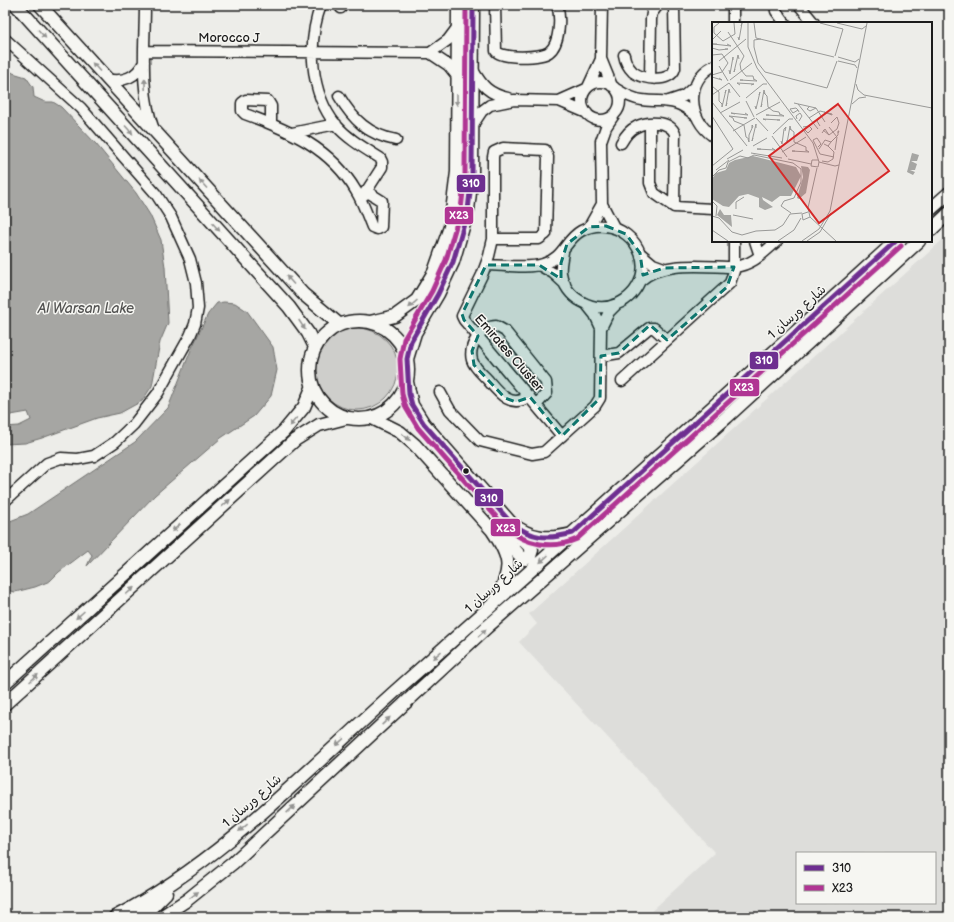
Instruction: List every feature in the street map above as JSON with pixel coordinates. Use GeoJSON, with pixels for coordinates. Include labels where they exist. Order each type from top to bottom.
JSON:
{"type":"FeatureCollection","features":[{"type":"Feature","properties":{"kind":"street"},"geometry":{"type":"LineString","coordinates":[[16,5],[289,307],[303,326],[315,347]]}},
{"type":"Feature","properties":{"kind":"street"},"geometry":{"type":"LineString","coordinates":[[40,5],[303,294],[340,324]]}},
{"type":"Feature","properties":{"kind":"street"},"geometry":{"type":"LineString","coordinates":[[145,5],[144,62],[147,103],[155,131]]}},
{"type":"Feature","properties":{"kind":"street"},"geometry":{"type":"LineString","coordinates":[[271,124],[310,142],[333,161],[364,195],[382,167],[380,158],[352,140],[336,124],[325,106],[317,86],[313,51],[315,23],[321,5]]}},
{"type":"Feature","properties":{"kind":"street"},"geometry":{"type":"LineString","coordinates":[[458,5],[456,184],[453,212],[446,242],[434,272],[417,300],[404,311],[395,316],[370,322],[352,321],[340,324],[328,331],[315,347],[309,367],[312,388],[319,400],[328,410],[346,418],[355,420],[372,418],[392,408],[399,400],[407,382],[407,359],[414,333],[446,278],[462,234],[470,192],[473,5]]}},
{"type":"Feature","properties":{"kind":"street"},"geometry":{"type":"LineString","coordinates":[[495,5],[496,51],[502,56],[517,56],[543,54],[553,47],[558,38],[557,5]]}},
{"type":"Feature","properties":{"kind":"street"},"geometry":{"type":"LineString","coordinates":[[602,5],[601,58],[596,73],[582,98],[601,141],[602,204],[614,227],[632,239],[640,253],[653,264],[664,268]]}},
{"type":"Feature","properties":{"kind":"street"},"geometry":{"type":"LineString","coordinates":[[650,78],[650,19],[652,12],[658,5]]}},
{"type":"Feature","properties":{"kind":"street"},"geometry":{"type":"LineString","coordinates":[[624,55],[625,61],[632,71],[638,75],[650,78],[667,77],[674,70],[674,5]]}},
{"type":"Feature","properties":{"kind":"street"},"geometry":{"type":"LineString","coordinates":[[733,5],[733,22]]}},
{"type":"Feature","properties":{"kind":"street"},"geometry":{"type":"LineString","coordinates":[[775,5],[776,11],[784,22]]}},
{"type":"Feature","properties":{"kind":"street"},"geometry":{"type":"LineString","coordinates":[[799,5],[813,22]]}},
{"type":"Feature","properties":{"kind":"street"},"geometry":{"type":"LineString","coordinates":[[457,28],[448,40],[430,53],[448,65],[458,76]]}},
{"type":"Feature","properties":{"kind":"street"},"geometry":{"type":"LineString","coordinates":[[5,39],[25,60],[76,104],[159,198],[178,231],[190,259],[196,283],[198,308],[195,324],[190,336],[158,393],[134,424],[115,442],[94,456],[83,459],[62,458],[47,463],[5,501]]}},
{"type":"Feature","properties":{"kind":"street","name":"Morocco J"},"geometry":{"type":"LineString","coordinates":[[144,52],[313,51],[430,53]]}},
{"type":"Feature","properties":{"kind":"street"},"geometry":{"type":"LineString","coordinates":[[601,58],[620,99],[616,112],[606,127],[601,141]]}},
{"type":"Feature","properties":{"kind":"street"},"geometry":{"type":"LineString","coordinates":[[107,79],[118,81],[129,78],[138,72],[144,62]]}},
{"type":"Feature","properties":{"kind":"street"},"geometry":{"type":"LineString","coordinates":[[695,115],[693,100],[696,86],[704,72],[712,67]]}},
{"type":"Feature","properties":{"kind":"street"},"geometry":{"type":"LineString","coordinates":[[473,70],[481,85],[489,92],[514,100]]}},
{"type":"Feature","properties":{"kind":"street"},"geometry":{"type":"LineString","coordinates":[[559,101],[597,82],[614,87],[642,100],[669,101],[683,106],[695,115],[705,130],[712,135]]}},
{"type":"Feature","properties":{"kind":"street"},"geometry":{"type":"LineString","coordinates":[[669,101],[684,96],[696,86]]}},
{"type":"Feature","properties":{"kind":"street"},"geometry":{"type":"LineString","coordinates":[[339,96],[352,115],[362,126],[383,137],[396,140]]}},
{"type":"Feature","properties":{"kind":"street"},"geometry":{"type":"LineString","coordinates":[[472,126],[482,111],[490,105],[514,100],[559,101],[601,119],[642,100]]}},
{"type":"Feature","properties":{"kind":"street"},"geometry":{"type":"LineString","coordinates":[[621,143],[625,136],[636,127],[650,123],[667,124],[672,128],[675,134],[674,207]]}},
{"type":"Feature","properties":{"kind":"street"},"geometry":{"type":"LineString","coordinates":[[650,123],[651,186],[656,196],[674,207],[712,209]]}},
{"type":"Feature","properties":{"kind":"street"},"geometry":{"type":"LineString","coordinates":[[292,133],[336,124]]}},
{"type":"Feature","properties":{"kind":"street"},"geometry":{"type":"LineString","coordinates":[[352,140],[362,126]]}},
{"type":"Feature","properties":{"kind":"street"},"geometry":{"type":"LineString","coordinates":[[493,239],[540,239],[546,234],[548,157],[545,150],[503,148],[494,152],[493,157],[493,239],[486,265],[539,265],[554,259],[563,252],[573,236],[590,227],[614,227]]}},
{"type":"Feature","properties":{"kind":"street"},"geometry":{"type":"LineString","coordinates":[[932,208],[949,193]]}},
{"type":"Feature","properties":{"kind":"street"},"geometry":{"type":"LineString","coordinates":[[590,227],[602,204]]}},
{"type":"Feature","properties":{"kind":"street"},"geometry":{"type":"LineString","coordinates":[[932,229],[949,213]]}},
{"type":"Feature","properties":{"kind":"street"},"geometry":{"type":"LineString","coordinates":[[622,381],[727,287],[732,280],[734,267],[734,242]]}},
{"type":"Feature","properties":{"kind":"street"},"geometry":{"type":"LineString","coordinates":[[755,242],[760,256]]}},
{"type":"Feature","properties":{"kind":"street"},"geometry":{"type":"LineString","coordinates":[[601,328],[609,312],[617,304],[631,295],[640,281],[651,272],[664,268],[734,267],[745,265],[760,256],[776,242]]}},
{"type":"Feature","properties":{"kind":"street","name":"شارع ورسان 1"},"geometry":{"type":"LineString","coordinates":[[115,917],[172,884],[273,802],[494,605],[895,242]]}},
{"type":"Feature","properties":{"kind":"street","name":"شارع ورسان 1"},"geometry":{"type":"LineString","coordinates":[[161,917],[187,900],[233,863],[487,627],[721,422],[918,242]]}},
{"type":"Feature","properties":{"kind":"street"},"geometry":{"type":"LineString","coordinates":[[563,252],[561,274],[565,284]]}},
{"type":"Feature","properties":{"kind":"street"},"geometry":{"type":"LineString","coordinates":[[640,253],[642,267],[640,281]]}},
{"type":"Feature","properties":{"kind":"street","name":"Emirates Cluster"},"geometry":{"type":"LineString","coordinates":[[486,265],[462,314],[464,320],[562,436]]}},
{"type":"Feature","properties":{"kind":"street"},"geometry":{"type":"LineString","coordinates":[[539,265],[553,273],[565,284],[578,300],[587,305],[602,307],[617,304]]}},
{"type":"Feature","properties":{"kind":"street"},"geometry":{"type":"LineString","coordinates":[[440,392],[455,416],[476,438],[484,443],[536,454],[544,452],[595,406],[600,398],[601,328],[595,315],[587,305]]}},
{"type":"Feature","properties":{"kind":"street"},"geometry":{"type":"LineString","coordinates":[[370,322],[384,328],[396,338],[407,359]]}},
{"type":"Feature","properties":{"kind":"street"},"geometry":{"type":"LineString","coordinates":[[529,396],[516,402],[505,398],[474,365],[472,351],[478,336],[486,328],[493,326],[500,327],[505,331],[546,382],[547,393],[536,405]]}},
{"type":"Feature","properties":{"kind":"street"},"geometry":{"type":"LineString","coordinates":[[601,356],[614,356],[649,328],[654,328],[667,340]]}},
{"type":"Feature","properties":{"kind":"street"},"geometry":{"type":"LineString","coordinates":[[407,382],[412,405],[424,424],[516,527],[535,537],[550,538],[573,533]]}},
{"type":"Feature","properties":{"kind":"street"},"geometry":{"type":"LineString","coordinates":[[5,683],[284,431],[301,411],[312,388]]}},
{"type":"Feature","properties":{"kind":"street"},"geometry":{"type":"LineString","coordinates":[[5,704],[295,440],[318,425],[346,418]]}},
{"type":"Feature","properties":{"kind":"street"},"geometry":{"type":"LineString","coordinates":[[372,418],[391,426],[408,438],[492,530],[502,545],[507,558],[507,576],[494,605]]}},
{"type":"Feature","properties":{"kind":"street"},"geometry":{"type":"LineString","coordinates":[[475,512],[499,531],[519,556],[525,559],[528,558],[532,550],[512,530],[502,512]]}},
{"type":"Feature","properties":{"kind":"street"},"geometry":{"type":"LineString","coordinates":[[137,917],[156,903],[172,884]]}},
{"type":"Feature","properties":{"kind":"highlighted area"},"geometry":{"type":"Polygon","coordinates":[[[606,226],[626,234],[640,253],[643,275],[664,268],[734,267],[727,287],[667,340],[650,325],[619,353],[601,356],[600,398],[562,436],[530,397],[516,402],[505,398],[474,365],[472,351],[478,336],[464,320],[462,314],[486,265],[539,265],[561,279],[561,263],[567,244],[589,227],[606,226]]]}},
{"type":"Feature","properties":{"kind":"shaded area"},"geometry":{"type":"Polygon","coordinates":[[[949,234],[949,917],[645,917],[715,853],[519,642],[537,624],[529,614],[949,234]]]}},
{"type":"Feature","properties":{"kind":"shaded area"},"geometry":{"type":"Polygon","coordinates":[[[357,328],[373,331],[386,340],[395,353],[398,369],[395,385],[386,398],[373,407],[357,410],[341,407],[328,398],[319,385],[316,369],[319,353],[328,340],[341,331],[357,328]]]}},
{"type":"Feature","properties":{"kind":"water","name":"Al Warsan Lake"},"geometry":{"type":"Polygon","coordinates":[[[5,67],[13,73],[26,77],[33,87],[34,97],[45,102],[53,102],[61,107],[96,144],[136,193],[150,215],[161,240],[165,267],[168,323],[160,342],[152,386],[142,401],[120,413],[97,418],[42,438],[25,443],[5,444],[5,427],[19,426],[31,420],[28,412],[5,416],[5,67]]]}},
{"type":"Feature","properties":{"kind":"water"},"geometry":{"type":"Polygon","coordinates":[[[217,303],[235,303],[247,311],[273,347],[277,370],[271,396],[254,416],[221,438],[155,495],[87,566],[92,555],[88,550],[59,572],[50,581],[35,587],[15,592],[5,590],[5,523],[28,514],[135,442],[168,408],[191,350],[208,314],[217,303]]]}},
{"type":"Feature","properties":{"kind":"transit line","name":"X23"},"geometry":{"type":"LineString","coordinates":[[466,5],[465,175],[461,209],[446,260],[432,291],[404,339],[400,359],[402,394],[406,408],[418,428],[506,528],[514,534],[531,542],[549,545],[577,539],[901,246]]}},
{"type":"Feature","properties":{"kind":"transit line","name":"310"},"geometry":{"type":"LineString","coordinates":[[473,5],[472,175],[468,210],[453,262],[438,294],[411,341],[407,359],[409,394],[412,405],[424,424],[511,523],[526,532],[540,537],[555,537],[573,533],[895,242]]}}]}
